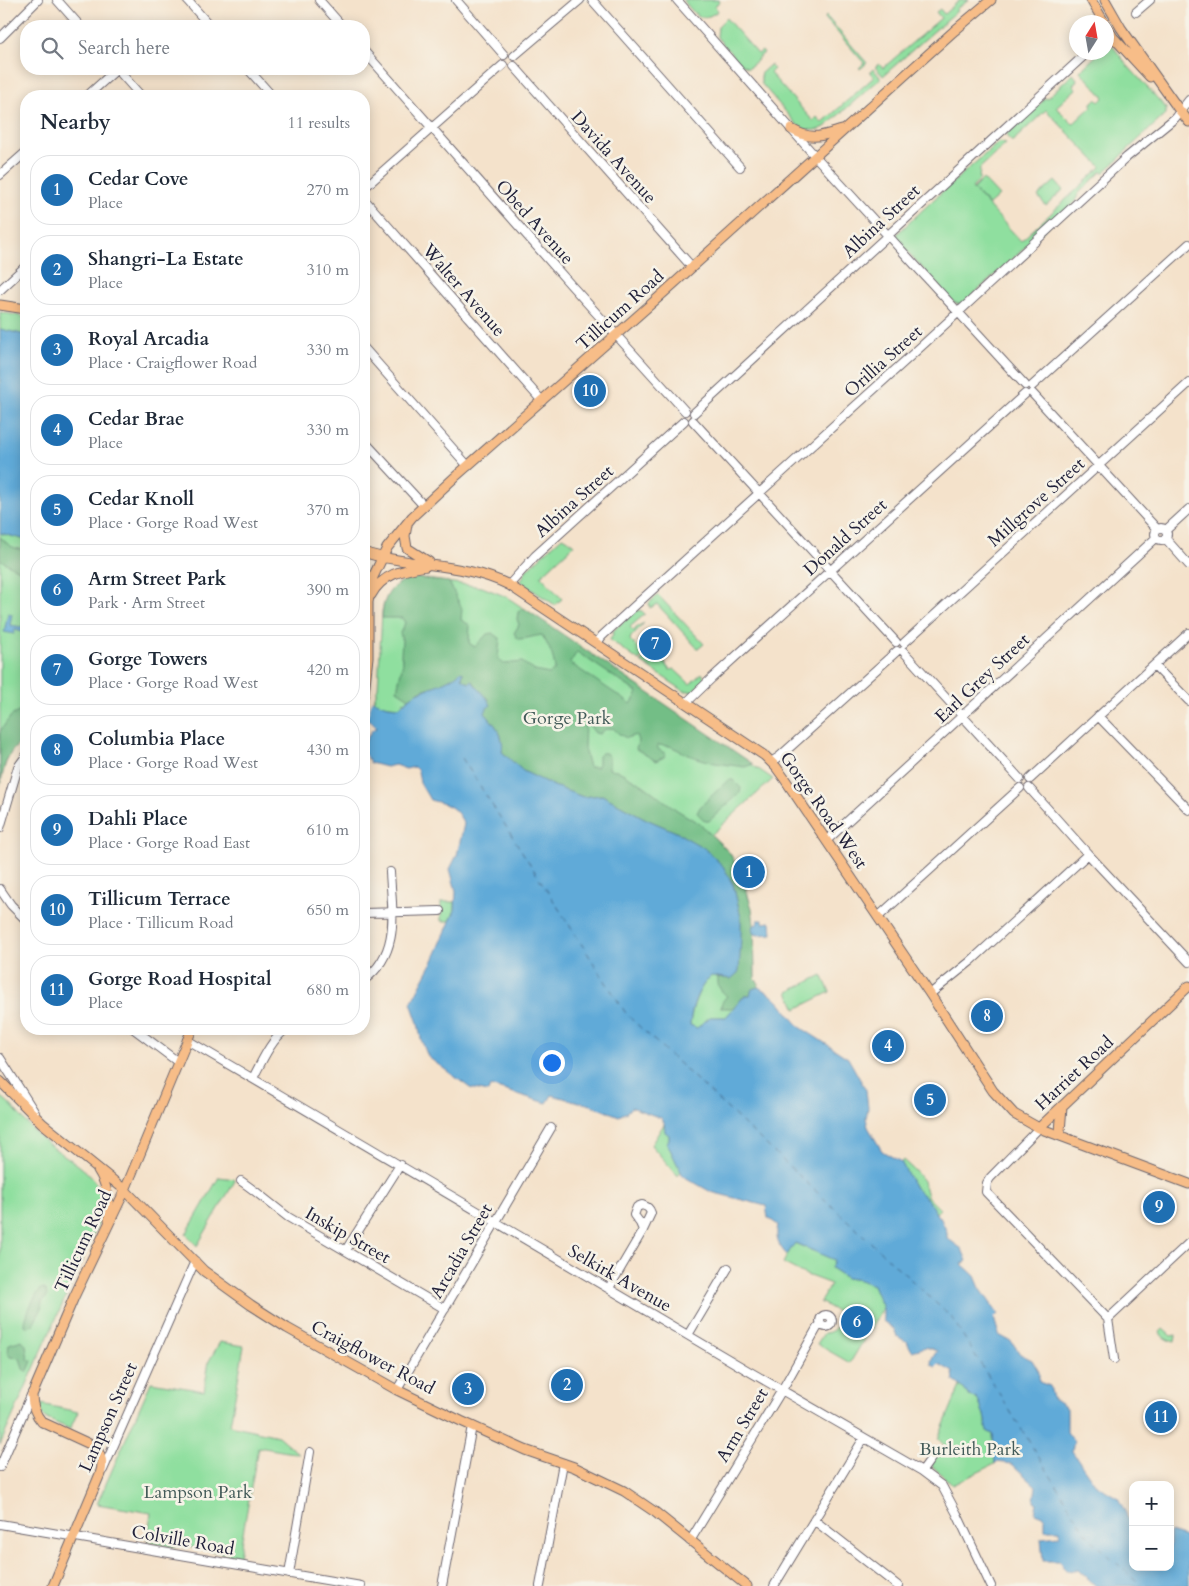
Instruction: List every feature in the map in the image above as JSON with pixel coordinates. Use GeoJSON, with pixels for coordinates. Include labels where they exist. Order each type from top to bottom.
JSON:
{"type":"FeatureCollection","features":[{"type":"Feature","properties":{"kind":"main road"},"geometry":{"type":"LineString","coordinates":[[980,10],[982,0]]}},
{"type":"Feature","properties":{"kind":"main road","name":"Tillicum Road"},"geometry":{"type":"LineString","coordinates":[[370,592],[373,577],[392,541],[424,506],[991,0]]}},
{"type":"Feature","properties":{"kind":"main road"},"geometry":{"type":"LineString","coordinates":[[1091,0],[1100,15]]}},
{"type":"Feature","properties":{"kind":"main road"},"geometry":{"type":"LineString","coordinates":[[1105,0],[1121,28],[1189,122]]}},
{"type":"Feature","properties":{"kind":"main road"},"geometry":{"type":"LineString","coordinates":[[1114,42],[1180,111]]}},
{"type":"Feature","properties":{"kind":"main road"},"geometry":{"type":"LineString","coordinates":[[792,129],[803,136],[819,136],[845,130]]}},
{"type":"Feature","properties":{"kind":"main road"},"geometry":{"type":"LineString","coordinates":[[0,305],[20,309]]}},
{"type":"Feature","properties":{"kind":"main road"},"geometry":{"type":"LineString","coordinates":[[407,523],[405,536],[407,548],[433,565]]}},
{"type":"Feature","properties":{"kind":"main road","name":"Gorge Road West"},"geometry":{"type":"LineString","coordinates":[[370,554],[480,573],[509,585],[752,747],[771,762],[784,778],[993,1091],[1004,1104],[1014,1114],[1039,1128],[1189,1184]]}},
{"type":"Feature","properties":{"kind":"main road"},"geometry":{"type":"LineString","coordinates":[[370,598],[374,589],[388,576],[398,572],[433,565]]}},
{"type":"Feature","properties":{"kind":"main road","name":"Harriet Road"},"geometry":{"type":"LineString","coordinates":[[1039,1128],[1189,986]]}},
{"type":"Feature","properties":{"kind":"main road","name":"Tillicum Road"},"geometry":{"type":"LineString","coordinates":[[34,1389],[74,1296],[125,1190],[189,1035]]}},
{"type":"Feature","properties":{"kind":"main road","name":"Craigflower Road"},"geometry":{"type":"LineString","coordinates":[[0,1081],[42,1123],[125,1190],[204,1271],[269,1317],[376,1380],[525,1450],[574,1467],[624,1491],[655,1512],[747,1586]]}},
{"type":"Feature","properties":{"kind":"main road"},"geometry":{"type":"LineString","coordinates":[[1062,1106],[1060,1132],[1062,1136]]}},
{"type":"Feature","properties":{"kind":"main road"},"geometry":{"type":"LineString","coordinates":[[86,1158],[97,1168],[104,1182],[108,1200],[109,1223]]}},
{"type":"Feature","properties":{"kind":"main road"},"geometry":{"type":"LineString","coordinates":[[34,1389],[32,1402],[38,1418],[48,1425],[94,1446],[102,1462],[100,1474]]}},
{"type":"Feature","properties":{"kind":"main road","name":"Lampson Street"},"geometry":{"type":"LineString","coordinates":[[53,1586],[100,1474]]}},
{"type":"Feature","properties":{"kind":"street"},"geometry":{"type":"LineString","coordinates":[[0,38],[38,0]]}},
{"type":"Feature","properties":{"kind":"street"},"geometry":{"type":"LineString","coordinates":[[57,0],[75,20]]}},
{"type":"Feature","properties":{"kind":"street"},"geometry":{"type":"LineString","coordinates":[[187,0],[205,20]]}},
{"type":"Feature","properties":{"kind":"street"},"geometry":{"type":"LineString","coordinates":[[319,0],[337,20]]}},
{"type":"Feature","properties":{"kind":"street"},"geometry":{"type":"LineString","coordinates":[[456,0],[504,55]]}},
{"type":"Feature","properties":{"kind":"street"},"geometry":{"type":"LineString","coordinates":[[514,56],[580,0]]}},
{"type":"Feature","properties":{"kind":"street"},"geometry":{"type":"LineString","coordinates":[[592,0],[740,167]]}},
{"type":"Feature","properties":{"kind":"street"},"geometry":{"type":"LineString","coordinates":[[677,0],[815,156],[1098,466],[1163,532],[1189,565]]}},
{"type":"Feature","properties":{"kind":"street"},"geometry":{"type":"LineString","coordinates":[[1136,12],[1150,0]]}},
{"type":"Feature","properties":{"kind":"street"},"geometry":{"type":"LineString","coordinates":[[503,65],[508,68],[514,66],[516,61],[514,56],[509,53],[504,55]]}},
{"type":"Feature","properties":{"kind":"street"},"geometry":{"type":"LineString","coordinates":[[503,65],[504,55]]}},
{"type":"Feature","properties":{"kind":"street","name":"Obed Avenue"},"geometry":{"type":"LineString","coordinates":[[370,58],[685,411]]}},
{"type":"Feature","properties":{"kind":"street","name":"Albina Street"},"geometry":{"type":"LineString","coordinates":[[694,417],[888,235],[1079,60]]}},
{"type":"Feature","properties":{"kind":"street"},"geometry":{"type":"LineString","coordinates":[[370,184],[503,65]]}},
{"type":"Feature","properties":{"kind":"street","name":"Davida Avenue"},"geometry":{"type":"LineString","coordinates":[[514,66],[692,268]]}},
{"type":"Feature","properties":{"kind":"street"},"geometry":{"type":"LineString","coordinates":[[94,90],[110,75]]}},
{"type":"Feature","properties":{"kind":"street"},"geometry":{"type":"LineString","coordinates":[[123,75],[136,90]]}},
{"type":"Feature","properties":{"kind":"street"},"geometry":{"type":"LineString","coordinates":[[253,75],[267,90]]}},
{"type":"Feature","properties":{"kind":"street","name":"Orillia Street"},"geometry":{"type":"LineString","coordinates":[[597,643],[602,636],[1085,195],[1174,118],[1189,100]]}},
{"type":"Feature","properties":{"kind":"street"},"geometry":{"type":"LineString","coordinates":[[0,175],[20,157]]}},
{"type":"Feature","properties":{"kind":"street","name":"Walter Avenue"},"geometry":{"type":"LineString","coordinates":[[370,206],[542,401]]}},
{"type":"Feature","properties":{"kind":"street","name":"Donald Street"},"geometry":{"type":"LineString","coordinates":[[686,703],[1189,244]]}},
{"type":"Feature","properties":{"kind":"street"},"geometry":{"type":"LineString","coordinates":[[0,290],[20,272]]}},
{"type":"Feature","properties":{"kind":"street"},"geometry":{"type":"LineString","coordinates":[[370,355],[468,466]]}},
{"type":"Feature","properties":{"kind":"street","name":"Millgrove Street"},"geometry":{"type":"LineString","coordinates":[[771,762],[779,757],[1189,383]]}},
{"type":"Feature","properties":{"kind":"street"},"geometry":{"type":"LineString","coordinates":[[694,417],[689,423],[684,421],[683,415],[685,411],[691,410],[694,417],[759,493],[1020,779]]}},
{"type":"Feature","properties":{"kind":"street","name":"Albina Street"},"geometry":{"type":"LineString","coordinates":[[509,585],[535,556],[684,421]]}},
{"type":"Feature","properties":{"kind":"street"},"geometry":{"type":"LineString","coordinates":[[370,448],[424,506]]}},
{"type":"Feature","properties":{"kind":"street"},"geometry":{"type":"LineString","coordinates":[[1163,532],[1189,509]]}},
{"type":"Feature","properties":{"kind":"street","name":"Earl Grey Street"},"geometry":{"type":"LineString","coordinates":[[827,840],[1156,538],[1155,532],[1163,532]]}},
{"type":"Feature","properties":{"kind":"street"},"geometry":{"type":"LineString","coordinates":[[1030,779],[1189,633]]}},
{"type":"Feature","properties":{"kind":"street"},"geometry":{"type":"LineString","coordinates":[[1154,665],[1189,701]]}},
{"type":"Feature","properties":{"kind":"street"},"geometry":{"type":"LineString","coordinates":[[1098,716],[1189,810]]}},
{"type":"Feature","properties":{"kind":"street"},"geometry":{"type":"LineString","coordinates":[[0,828],[20,764]]}},
{"type":"Feature","properties":{"kind":"street"},"geometry":{"type":"LineString","coordinates":[[1020,779],[1026,777],[1030,779]]}},
{"type":"Feature","properties":{"kind":"street"},"geometry":{"type":"LineString","coordinates":[[1020,779],[1020,788]]}},
{"type":"Feature","properties":{"kind":"street"},"geometry":{"type":"LineString","coordinates":[[1029,788],[1031,785],[1030,779]]}},
{"type":"Feature","properties":{"kind":"street"},"geometry":{"type":"LineString","coordinates":[[1020,788],[1024,790],[1029,788]]}},
{"type":"Feature","properties":{"kind":"street"},"geometry":{"type":"LineString","coordinates":[[878,917],[1020,788]]}},
{"type":"Feature","properties":{"kind":"street"},"geometry":{"type":"LineString","coordinates":[[1029,788],[1189,962]]}},
{"type":"Feature","properties":{"kind":"street"},"geometry":{"type":"LineString","coordinates":[[930,994],[971,961],[1088,854]]}},
{"type":"Feature","properties":{"kind":"street"},"geometry":{"type":"LineString","coordinates":[[370,974],[377,968],[391,940],[393,926],[390,872]]}},
{"type":"Feature","properties":{"kind":"street"},"geometry":{"type":"LineString","coordinates":[[0,889],[20,914]]}},
{"type":"Feature","properties":{"kind":"street"},"geometry":{"type":"LineString","coordinates":[[370,914],[440,911]]}},
{"type":"Feature","properties":{"kind":"street"},"geometry":{"type":"LineString","coordinates":[[142,1035],[178,1062]]}},
{"type":"Feature","properties":{"kind":"street"},"geometry":{"type":"LineString","coordinates":[[253,1078],[280,1035]]}},
{"type":"Feature","properties":{"kind":"street","name":"Selkirk Avenue"},"geometry":{"type":"LineString","coordinates":[[187,1040],[922,1471],[942,1486],[992,1586]]}},
{"type":"Feature","properties":{"kind":"street","name":"Craigflower Road"},"geometry":{"type":"LineString","coordinates":[[0,1058],[42,1123]]}},
{"type":"Feature","properties":{"kind":"street","name":"Arcadia Street"},"geometry":{"type":"LineString","coordinates":[[397,1390],[551,1128]]}},
{"type":"Feature","properties":{"kind":"street","name":"Harriet Road"},"geometry":{"type":"LineString","coordinates":[[1039,1128],[990,1178],[986,1192],[1108,1319]]}},
{"type":"Feature","properties":{"kind":"street"},"geometry":{"type":"LineString","coordinates":[[346,1250],[400,1165]]}},
{"type":"Feature","properties":{"kind":"street","name":"Inskip Street"},"geometry":{"type":"LineString","coordinates":[[241,1181],[288,1217],[445,1309]]}},
{"type":"Feature","properties":{"kind":"street"},"geometry":{"type":"LineString","coordinates":[[609,1288],[643,1230]]}},
{"type":"Feature","properties":{"kind":"street"},"geometry":{"type":"LineString","coordinates":[[1114,1359],[1108,1319],[1189,1243]]}},
{"type":"Feature","properties":{"kind":"street","name":"Lampson Street"},"geometry":{"type":"LineString","coordinates":[[100,1474],[116,1443],[195,1261]]}},
{"type":"Feature","properties":{"kind":"street"},"geometry":{"type":"LineString","coordinates":[[688,1335],[728,1268]]}},
{"type":"Feature","properties":{"kind":"street","name":"Arm Street"},"geometry":{"type":"LineString","coordinates":[[690,1541],[820,1325]]}},
{"type":"Feature","properties":{"kind":"street","name":"Tillicum Road"},"geometry":{"type":"LineString","coordinates":[[0,1467],[34,1389]]}},
{"type":"Feature","properties":{"kind":"street"},"geometry":{"type":"LineString","coordinates":[[442,1586],[472,1426]]}},
{"type":"Feature","properties":{"kind":"street"},"geometry":{"type":"LineString","coordinates":[[774,1586],[864,1438]]}},
{"type":"Feature","properties":{"kind":"street"},"geometry":{"type":"LineString","coordinates":[[289,1574],[310,1452]]}},
{"type":"Feature","properties":{"kind":"street"},"geometry":{"type":"LineString","coordinates":[[922,1471],[932,1457]]}},
{"type":"Feature","properties":{"kind":"street"},"geometry":{"type":"LineString","coordinates":[[540,1586],[563,1463]]}},
{"type":"Feature","properties":{"kind":"street"},"geometry":{"type":"LineString","coordinates":[[814,1520],[898,1586]]}},
{"type":"Feature","properties":{"kind":"street","name":"Colville Road"},"geometry":{"type":"LineString","coordinates":[[0,1524],[361,1586]]}},
{"type":"Feature","properties":{"kind":"green space"},"geometry":{"type":"Polygon","coordinates":[[[683,0],[718,0],[719,2],[715,6],[718,11],[707,17],[698,16],[683,0]]]}},
{"type":"Feature","properties":{"kind":"green space"},"geometry":{"type":"Polygon","coordinates":[[[960,0],[969,0],[956,9],[957,11],[883,76],[875,67],[879,64],[883,68],[941,18],[936,12],[940,9],[944,14],[960,0]]]}},
{"type":"Feature","properties":{"kind":"green space"},"geometry":{"type":"Polygon","coordinates":[[[826,16],[867,63],[860,69],[864,63],[825,18],[826,16]]]}},
{"type":"Feature","properties":{"kind":"green space"},"geometry":{"type":"Polygon","coordinates":[[[726,18],[758,54],[762,51],[764,53],[748,68],[741,65],[717,37],[718,26],[726,18]]]}},
{"type":"Feature","properties":{"kind":"green space"},"geometry":{"type":"Polygon","coordinates":[[[1114,48],[1166,108],[1166,114],[1120,158],[1104,172],[1101,172],[1079,193],[1074,203],[963,304],[953,302],[897,240],[897,234],[999,142],[1006,144],[980,168],[979,180],[972,188],[1021,241],[1101,167],[1046,110],[1013,141],[1007,137],[1007,133],[1043,101],[1042,99],[1047,98],[1073,74],[1077,79],[1073,85],[1076,89],[1056,107],[1073,124],[1092,106],[1091,104],[1096,99],[1099,102],[1104,97],[1080,71],[1092,60],[1114,60],[1114,48]]]}},
{"type":"Feature","properties":{"kind":"green space"},"geometry":{"type":"Polygon","coordinates":[[[770,65],[774,69],[770,73],[813,121],[817,117],[822,123],[874,77],[870,72],[873,69],[881,78],[825,127],[811,130],[797,125],[761,83],[760,74],[770,65]]]}},
{"type":"Feature","properties":{"kind":"green space"},"geometry":{"type":"Polygon","coordinates":[[[983,179],[999,196],[989,205],[973,189],[983,179]]]}},
{"type":"Feature","properties":{"kind":"green space"},"geometry":{"type":"Polygon","coordinates":[[[1055,181],[1063,190],[1046,206],[1038,196],[1055,181]]]}},
{"type":"Feature","properties":{"kind":"green space"},"geometry":{"type":"Polygon","coordinates":[[[0,312],[20,316],[20,334],[0,329],[0,312]]]}},
{"type":"Feature","properties":{"kind":"green space"},"geometry":{"type":"Polygon","coordinates":[[[0,533],[20,538],[20,743],[7,759],[0,786],[0,533]]]}},
{"type":"Feature","properties":{"kind":"green space"},"geometry":{"type":"Polygon","coordinates":[[[0,537],[15,548],[20,549],[20,571],[9,565],[0,559],[0,537]]]}},
{"type":"Feature","properties":{"kind":"green space"},"geometry":{"type":"Polygon","coordinates":[[[562,537],[574,545],[541,576],[562,599],[555,605],[521,581],[527,569],[562,537]]]}},
{"type":"Feature","properties":{"kind":"green space","name":"Gorge Park"},"geometry":{"type":"Polygon","coordinates":[[[417,578],[482,587],[507,597],[773,779],[711,835],[726,849],[737,865],[750,901],[753,920],[755,979],[759,983],[758,987],[752,989],[726,1017],[710,1017],[697,1028],[690,1025],[696,998],[706,981],[711,976],[731,979],[404,701],[400,707],[373,702],[378,687],[382,611],[386,598],[398,584],[417,578]]]}},
{"type":"Feature","properties":{"kind":"green space","name":"Gorge Park"},"geometry":{"type":"Polygon","coordinates":[[[417,578],[449,582],[462,609],[461,620],[470,625],[469,643],[475,647],[487,634],[492,633],[500,638],[498,659],[504,664],[522,662],[535,671],[549,674],[555,670],[554,660],[542,635],[518,639],[514,633],[519,625],[517,619],[518,612],[524,608],[753,764],[745,767],[715,763],[691,756],[670,746],[657,745],[658,749],[666,754],[656,761],[636,749],[638,741],[636,735],[626,738],[613,728],[603,730],[600,734],[595,733],[589,725],[585,725],[584,748],[589,767],[598,767],[598,756],[601,753],[606,753],[609,757],[609,769],[617,770],[643,785],[700,824],[730,853],[740,873],[752,908],[755,979],[759,983],[758,987],[752,989],[750,995],[745,995],[734,1008],[721,1008],[722,1002],[727,996],[721,990],[718,983],[718,977],[731,979],[740,952],[741,917],[733,884],[723,866],[703,848],[676,832],[646,819],[602,795],[583,797],[523,771],[502,752],[501,735],[485,713],[489,699],[482,694],[473,681],[469,683],[462,678],[463,672],[440,684],[422,690],[409,698],[397,690],[403,662],[400,633],[405,623],[402,618],[382,618],[385,602],[391,590],[396,585],[409,579],[417,578]],[[577,652],[570,663],[631,704],[638,693],[577,652]]]}},
{"type":"Feature","properties":{"kind":"green space"},"geometry":{"type":"Polygon","coordinates":[[[658,595],[704,644],[698,649],[657,604],[650,608],[649,603],[658,595]]]}},
{"type":"Feature","properties":{"kind":"green space"},"geometry":{"type":"Polygon","coordinates":[[[635,610],[642,611],[645,614],[630,627],[634,631],[644,623],[630,640],[641,651],[650,646],[639,661],[610,640],[612,632],[635,610]]]}},
{"type":"Feature","properties":{"kind":"green space"},"geometry":{"type":"Polygon","coordinates":[[[653,649],[653,652],[666,663],[670,670],[674,669],[690,684],[702,673],[705,679],[691,693],[690,691],[684,691],[641,662],[653,649]]]}},
{"type":"Feature","properties":{"kind":"green space"},"geometry":{"type":"Polygon","coordinates":[[[20,711],[20,744],[5,763],[0,783],[0,731],[11,716],[20,711]]]}},
{"type":"Feature","properties":{"kind":"green space"},"geometry":{"type":"Polygon","coordinates":[[[728,780],[733,780],[741,788],[740,793],[709,821],[705,821],[697,813],[700,807],[728,780]]]}},
{"type":"Feature","properties":{"kind":"green space"},"geometry":{"type":"Polygon","coordinates":[[[441,902],[455,902],[455,910],[450,921],[441,921],[441,902]]]}},
{"type":"Feature","properties":{"kind":"green space"},"geometry":{"type":"Polygon","coordinates":[[[822,975],[830,992],[796,1009],[788,992],[822,975]]]}},
{"type":"Feature","properties":{"kind":"green space"},"geometry":{"type":"Polygon","coordinates":[[[0,1096],[10,1104],[40,1137],[86,1172],[95,1182],[100,1193],[102,1207],[98,1224],[0,1445],[0,1096]]]}},
{"type":"Feature","properties":{"kind":"green space"},"geometry":{"type":"Polygon","coordinates":[[[664,1124],[665,1132],[669,1134],[667,1143],[681,1171],[678,1176],[651,1145],[664,1124]]]}},
{"type":"Feature","properties":{"kind":"green space"},"geometry":{"type":"Polygon","coordinates":[[[903,1160],[923,1181],[927,1196],[940,1209],[936,1213],[928,1200],[915,1188],[901,1162],[903,1160]]]}},
{"type":"Feature","properties":{"kind":"green space"},"geometry":{"type":"Polygon","coordinates":[[[219,1177],[235,1179],[235,1181],[197,1246],[186,1234],[219,1177]]]}},
{"type":"Feature","properties":{"kind":"green space"},"geometry":{"type":"Polygon","coordinates":[[[794,1243],[835,1260],[831,1268],[846,1278],[860,1280],[873,1285],[883,1308],[850,1363],[817,1344],[824,1333],[828,1333],[836,1327],[843,1315],[820,1302],[831,1284],[804,1274],[783,1263],[794,1243]]]}},
{"type":"Feature","properties":{"kind":"green space"},"geometry":{"type":"Polygon","coordinates":[[[42,1288],[46,1290],[47,1297],[42,1301],[41,1310],[33,1325],[27,1327],[25,1321],[29,1310],[36,1295],[42,1288]]]}},
{"type":"Feature","properties":{"kind":"green space"},"geometry":{"type":"Polygon","coordinates":[[[1163,1329],[1171,1336],[1176,1335],[1175,1342],[1162,1336],[1160,1332],[1163,1329]]]}},
{"type":"Feature","properties":{"kind":"green space"},"geometry":{"type":"Polygon","coordinates":[[[22,1340],[26,1345],[28,1359],[32,1361],[27,1373],[23,1369],[20,1358],[10,1357],[8,1352],[9,1344],[22,1340]]]}},
{"type":"Feature","properties":{"kind":"green space","name":"Lampson Park"},"geometry":{"type":"Polygon","coordinates":[[[220,1342],[244,1346],[230,1425],[278,1436],[299,1454],[258,1447],[239,1556],[189,1547],[169,1546],[147,1540],[151,1513],[97,1504],[151,1382],[204,1391],[209,1361],[220,1342]]]}},
{"type":"Feature","properties":{"kind":"green space","name":"Burleith Park"},"geometry":{"type":"Polygon","coordinates":[[[960,1386],[969,1396],[977,1398],[984,1415],[987,1431],[993,1434],[995,1464],[952,1485],[930,1462],[934,1455],[945,1446],[938,1439],[960,1386]]]}},
{"type":"Feature","properties":{"kind":"green space"},"geometry":{"type":"Polygon","coordinates":[[[41,1404],[78,1412],[70,1429],[43,1416],[39,1408],[41,1404]]]}},
{"type":"Feature","properties":{"kind":"water"},"geometry":{"type":"Polygon","coordinates":[[[0,329],[20,334],[20,538],[0,533],[0,329]]]}},
{"type":"Feature","properties":{"kind":"water"},"geometry":{"type":"Polygon","coordinates":[[[8,613],[12,614],[10,625],[20,627],[20,631],[15,630],[14,634],[4,632],[8,613]]]}},
{"type":"Feature","properties":{"kind":"water"},"geometry":{"type":"Polygon","coordinates":[[[461,671],[463,672],[462,678],[469,683],[472,681],[485,696],[491,705],[485,713],[501,735],[502,752],[523,771],[583,797],[602,795],[704,848],[723,866],[733,884],[741,917],[739,972],[731,979],[711,976],[706,981],[696,998],[690,1025],[697,1028],[710,1017],[726,1017],[745,995],[750,995],[752,989],[758,987],[769,993],[779,1002],[800,1027],[848,1058],[866,1090],[868,1108],[866,1118],[868,1127],[882,1151],[901,1162],[915,1188],[928,1200],[940,1217],[947,1232],[947,1238],[962,1249],[967,1261],[962,1264],[975,1276],[980,1288],[998,1314],[994,1318],[999,1335],[1012,1342],[1020,1354],[1032,1360],[1039,1372],[1039,1382],[1050,1386],[1053,1399],[1067,1408],[1067,1432],[1074,1441],[1072,1451],[1095,1484],[1118,1498],[1129,1519],[1129,1571],[1174,1571],[1174,1533],[1189,1538],[1189,1586],[1096,1586],[1078,1570],[1066,1571],[1059,1561],[1043,1561],[1041,1538],[1059,1536],[1060,1530],[1045,1530],[1045,1517],[1035,1513],[1037,1503],[1034,1501],[1036,1486],[1012,1464],[997,1462],[995,1464],[993,1434],[987,1431],[984,1415],[977,1398],[969,1396],[954,1381],[953,1372],[939,1364],[936,1367],[932,1365],[931,1360],[937,1351],[926,1347],[912,1351],[907,1342],[897,1336],[894,1329],[883,1321],[883,1308],[873,1285],[860,1280],[846,1278],[831,1268],[834,1260],[795,1243],[787,1255],[778,1242],[778,1225],[768,1218],[766,1206],[711,1192],[683,1176],[667,1143],[669,1135],[665,1132],[664,1122],[661,1118],[631,1107],[627,1112],[619,1116],[591,1105],[552,1095],[547,1103],[490,1086],[488,1092],[470,1088],[428,1057],[411,1003],[431,965],[455,910],[456,891],[450,869],[457,855],[464,824],[458,813],[451,807],[430,800],[420,783],[418,771],[414,767],[406,769],[395,765],[386,767],[370,763],[370,734],[376,726],[370,721],[370,698],[380,704],[400,707],[414,695],[446,681],[461,671]]]}},
{"type":"Feature","properties":{"kind":"water"},"geometry":{"type":"Polygon","coordinates":[[[758,920],[763,920],[763,923],[771,922],[772,934],[758,935],[753,933],[752,927],[758,923],[758,920]]]}},
{"type":"Feature","properties":{"kind":"pier"},"geometry":{"type":"Polygon","coordinates":[[[370,696],[373,698],[370,707],[370,696]]]}},
{"type":"Feature","properties":{"kind":"ferry route"},"geometry":{"type":"LineString","coordinates":[[462,758],[627,1015],[952,1318],[1088,1536],[1141,1586]]}},
{"type":"Feature","properties":{"kind":"place","name":"Tillicum Terrace"},"geometry":{"type":"Point","coordinates":[590,391]}},
{"type":"Feature","properties":{"kind":"place","name":"Gorge Towers"},"geometry":{"type":"Point","coordinates":[655,644]}},
{"type":"Feature","properties":{"kind":"place","name":"Cedar Cove"},"geometry":{"type":"Point","coordinates":[749,872]}},
{"type":"Feature","properties":{"kind":"place","name":"Columbia Place"},"geometry":{"type":"Point","coordinates":[987,1016]}},
{"type":"Feature","properties":{"kind":"place","name":"Cedar Brae"},"geometry":{"type":"Point","coordinates":[888,1046]}},
{"type":"Feature","properties":{"kind":"place","name":"Cedar Knoll"},"geometry":{"type":"Point","coordinates":[930,1100]}},
{"type":"Feature","properties":{"kind":"place","name":"Dahli Place"},"geometry":{"type":"Point","coordinates":[1159,1207]}},
{"type":"Feature","properties":{"kind":"place","name":"Arm Street Park"},"geometry":{"type":"Point","coordinates":[857,1322]}},
{"type":"Feature","properties":{"kind":"place","name":"Shangri-La Estate"},"geometry":{"type":"Point","coordinates":[567,1385]}},
{"type":"Feature","properties":{"kind":"place","name":"Royal Arcadia"},"geometry":{"type":"Point","coordinates":[468,1389]}},
{"type":"Feature","properties":{"kind":"place","name":"Gorge Road Hospital"},"geometry":{"type":"Point","coordinates":[1161,1417]}}]}
